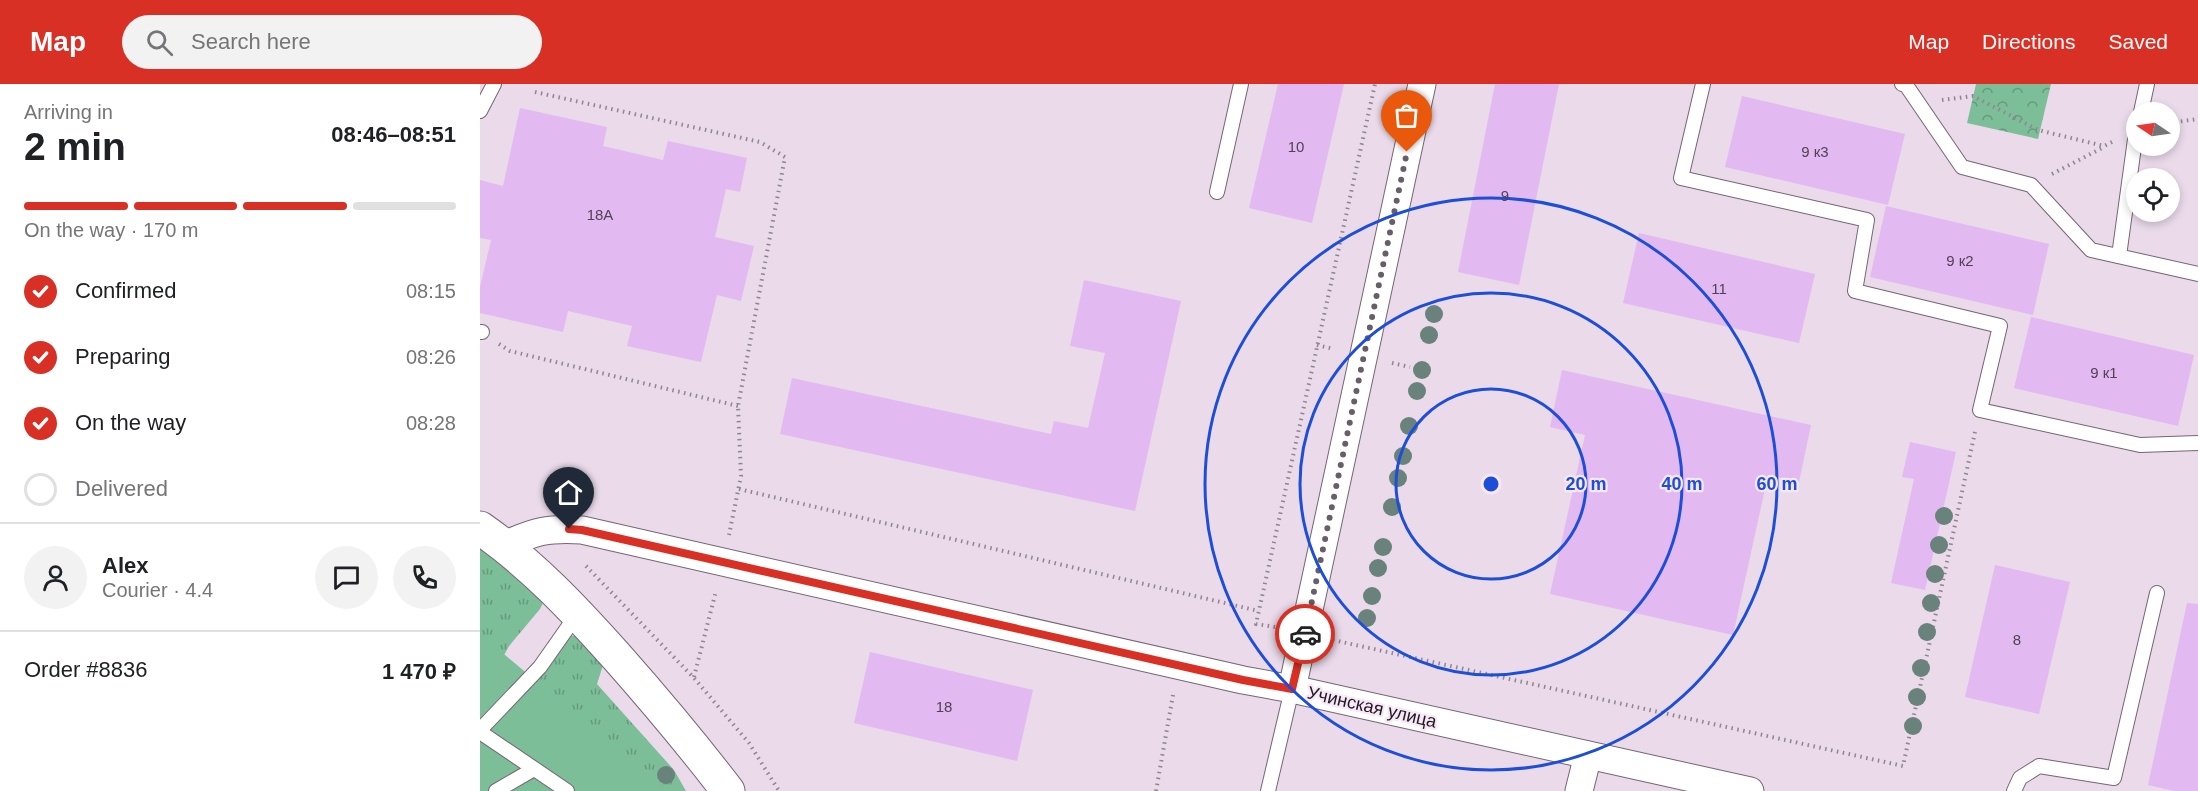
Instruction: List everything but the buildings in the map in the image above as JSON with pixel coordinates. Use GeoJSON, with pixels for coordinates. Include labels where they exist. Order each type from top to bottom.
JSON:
{"type":"FeatureCollection","features":[{"type":"Feature","properties":{"kind":"street"},"geometry":{"type":"LineString","coordinates":[[1292,689],[1422,84]]}},
{"type":"Feature","properties":{"kind":"street","name":"Учинская улица"},"geometry":{"type":"LineString","coordinates":[[492,537],[556,529],[582,530],[1243,680],[1750,791]]}},
{"type":"Feature","properties":{"kind":"street"},"geometry":{"type":"LineString","coordinates":[[492,537],[578,613],[676,724],[728,791]]}},
{"type":"Feature","properties":{"kind":"street"},"geometry":{"type":"LineString","coordinates":[[1580,791],[1588,755]]}},
{"type":"Feature","properties":{"kind":"lane"},"geometry":{"type":"LineString","coordinates":[[480,111],[494,84]]}},
{"type":"Feature","properties":{"kind":"lane"},"geometry":{"type":"LineString","coordinates":[[1217,192],[1241,84]]}},
{"type":"Feature","properties":{"kind":"lane"},"geometry":{"type":"LineString","coordinates":[[1703,84],[1681,178],[1867,220],[1855,291],[2000,326],[1980,410],[2139,445],[2198,443]]}},
{"type":"Feature","properties":{"kind":"lane"},"geometry":{"type":"LineString","coordinates":[[1902,84],[1906,85],[1962,167],[2031,184],[2091,250],[2198,274]]}},
{"type":"Feature","properties":{"kind":"lane"},"geometry":{"type":"LineString","coordinates":[[2142,102],[2147,84]]}},
{"type":"Feature","properties":{"kind":"lane"},"geometry":{"type":"LineString","coordinates":[[2119,256],[2133,156]]}},
{"type":"Feature","properties":{"kind":"lane"},"geometry":{"type":"LineString","coordinates":[[2014,791],[2020,778],[2039,766],[2115,778],[2157,593]]}},
{"type":"Feature","properties":{"kind":"lane"},"geometry":{"type":"LineString","coordinates":[[567,791],[480,731],[540,667],[578,613]]}},
{"type":"Feature","properties":{"kind":"lane"},"geometry":{"type":"LineString","coordinates":[[1268,791],[1292,689]]}},
{"type":"Feature","properties":{"kind":"lane"},"geometry":{"type":"LineString","coordinates":[[496,791],[534,769]]}},
{"type":"Feature","properties":{"kind":"path"},"geometry":{"type":"LineString","coordinates":[[1285,629],[1256,624],[1375,84]]}},
{"type":"Feature","properties":{"kind":"path"},"geometry":{"type":"LineString","coordinates":[[535,92],[760,142],[785,157],[738,406],[741,476],[729,536]]}},
{"type":"Feature","properties":{"kind":"path"},"geometry":{"type":"LineString","coordinates":[[1918,103],[1973,96],[2038,130],[2104,146]]}},
{"type":"Feature","properties":{"kind":"path"},"geometry":{"type":"LineString","coordinates":[[2180,121],[2198,119]]}},
{"type":"Feature","properties":{"kind":"path"},"geometry":{"type":"LineString","coordinates":[[2031,184],[2120,137]]}},
{"type":"Feature","properties":{"kind":"path"},"geometry":{"type":"LineString","coordinates":[[481,332],[510,351],[738,406]]}},
{"type":"Feature","properties":{"kind":"path"},"geometry":{"type":"LineString","coordinates":[[1389,362],[1410,367]]}},
{"type":"Feature","properties":{"kind":"path"},"geometry":{"type":"LineString","coordinates":[[1330,639],[1902,766],[1980,410]]}},
{"type":"Feature","properties":{"kind":"path"},"geometry":{"type":"LineString","coordinates":[[739,489],[1259,611]]}},
{"type":"Feature","properties":{"kind":"path"},"geometry":{"type":"LineString","coordinates":[[586,566],[694,678],[749,743],[779,791]]}},
{"type":"Feature","properties":{"kind":"path"},"geometry":{"type":"LineString","coordinates":[[694,678],[717,585]]}},
{"type":"Feature","properties":{"kind":"path"},"geometry":{"type":"LineString","coordinates":[[1156,791],[1174,688]]}},
{"type":"Feature","properties":{"kind":"green space"},"geometry":{"type":"Polygon","coordinates":[[[1976,84],[2051,84],[2038,139],[1967,123],[1976,84]]]}},
{"type":"Feature","properties":{"kind":"green space"},"geometry":{"type":"Polygon","coordinates":[[[480,548],[544,601],[509,646],[480,699],[480,548]]]}},
{"type":"Feature","properties":{"kind":"green space"},"geometry":{"type":"Polygon","coordinates":[[[480,634],[667,791],[480,791],[480,634]]]}},
{"type":"Feature","properties":{"kind":"green space"},"geometry":{"type":"Polygon","coordinates":[[[569,635],[586,638],[606,656],[597,684],[674,770],[686,791],[588,791],[511,695],[569,635]]]}},
{"type":"Feature","properties":{"kind":"way so far"},"geometry":{"type":"LineString","coordinates":[[1305,634],[1407,152]]}},
{"type":"Feature","properties":{"kind":"route"},"geometry":{"type":"LineString","coordinates":[[569,529],[778,573],[1243,680],[1292,689],[1305,634]]}}]}
